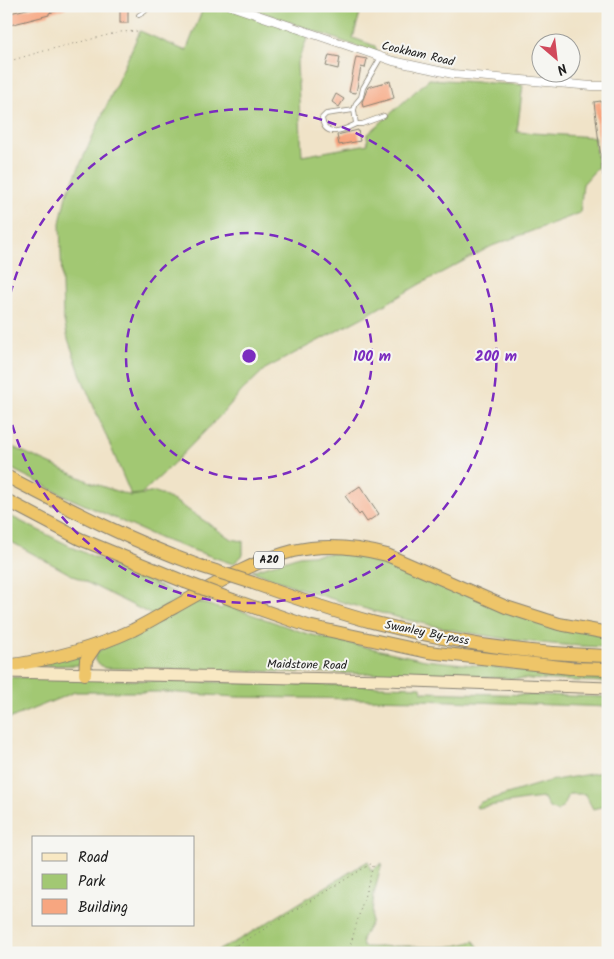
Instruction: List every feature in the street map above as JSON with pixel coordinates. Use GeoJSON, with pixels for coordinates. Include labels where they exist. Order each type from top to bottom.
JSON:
{"type":"FeatureCollection","features":[{"type":"Feature","properties":{"kind":"highway","name":"Swanley By-pass"},"geometry":{"type":"LineString","coordinates":[[6,476],[82,515],[176,558],[372,622],[444,638],[560,655],[608,656]]}},
{"type":"Feature","properties":{"kind":"highway","name":"Swanley By-pass"},"geometry":{"type":"LineString","coordinates":[[6,500],[80,539],[185,582],[308,626],[428,652],[570,668],[608,669]]}},
{"type":"Feature","properties":{"kind":"highway","name":"A20"},"geometry":{"type":"LineString","coordinates":[[6,666],[29,663],[96,645],[134,629],[252,566],[294,551],[335,547],[366,550],[387,555],[506,607],[559,624],[608,633]]}},
{"type":"Feature","properties":{"kind":"highway"},"geometry":{"type":"LineString","coordinates":[[85,674],[86,660],[96,645]]}},
{"type":"Feature","properties":{"kind":"main road","name":"Maidstone Road"},"geometry":{"type":"LineString","coordinates":[[6,672],[415,681],[608,688]]}},
{"type":"Feature","properties":{"kind":"street","name":"Cookham Road"},"geometry":{"type":"LineString","coordinates":[[231,6],[393,62],[453,74],[608,86]]}},
{"type":"Feature","properties":{"kind":"lane"},"geometry":{"type":"LineString","coordinates":[[139,15],[150,6]]}},
{"type":"Feature","properties":{"kind":"lane"},"geometry":{"type":"LineString","coordinates":[[356,124],[354,110],[356,103],[361,97],[363,88],[381,57]]}},
{"type":"Feature","properties":{"kind":"lane"},"geometry":{"type":"LineString","coordinates":[[354,110],[326,114],[322,118],[322,123],[327,130],[342,130],[356,124],[368,123],[384,116]]}},
{"type":"Feature","properties":{"kind":"path"},"geometry":{"type":"LineString","coordinates":[[6,65],[13,60],[40,52],[120,32],[139,31]]}},
{"type":"Feature","properties":{"kind":"path"},"geometry":{"type":"LineString","coordinates":[[219,953],[243,942],[374,862],[349,950],[351,953]]}},
{"type":"Feature","properties":{"kind":"green space"},"geometry":{"type":"Polygon","coordinates":[[[204,6],[230,6],[309,34],[297,63],[302,156],[368,144],[367,135],[429,79],[523,85],[517,132],[594,137],[598,167],[583,184],[580,213],[492,246],[265,369],[164,473],[141,494],[131,495],[83,381],[68,339],[63,316],[60,223],[66,196],[140,31],[186,51],[204,6]]]}},
{"type":"Feature","properties":{"kind":"green space"},"geometry":{"type":"Polygon","coordinates":[[[245,6],[362,6],[353,38],[375,46],[378,54],[245,6]]]}},
{"type":"Feature","properties":{"kind":"green space"},"geometry":{"type":"Polygon","coordinates":[[[6,444],[95,484],[131,496],[156,492],[178,503],[231,539],[243,541],[243,555],[233,564],[161,539],[65,496],[6,466],[6,444]]]}},
{"type":"Feature","properties":{"kind":"green space"},"geometry":{"type":"Polygon","coordinates":[[[6,514],[76,549],[185,597],[152,615],[6,539],[6,514]]]}},
{"type":"Feature","properties":{"kind":"green space"},"geometry":{"type":"Polygon","coordinates":[[[337,553],[376,557],[608,638],[608,647],[517,640],[427,624],[338,601],[252,571],[299,556],[337,553]]]}},
{"type":"Feature","properties":{"kind":"green space"},"geometry":{"type":"Polygon","coordinates":[[[197,601],[221,609],[225,605],[308,634],[425,660],[550,673],[608,676],[608,682],[386,674],[104,668],[95,660],[98,651],[197,601]]]}},
{"type":"Feature","properties":{"kind":"green space"},"geometry":{"type":"Polygon","coordinates":[[[82,650],[83,665],[35,666],[82,650]]]}},
{"type":"Feature","properties":{"kind":"green space"},"geometry":{"type":"Polygon","coordinates":[[[6,677],[421,687],[422,692],[608,697],[608,707],[422,700],[236,697],[165,692],[75,692],[6,720],[6,677]]]}},
{"type":"Feature","properties":{"kind":"green space"},"geometry":{"type":"Polygon","coordinates":[[[608,771],[608,805],[593,809],[585,794],[569,794],[565,804],[558,811],[549,808],[544,798],[477,808],[476,806],[481,802],[549,781],[608,771]]]}},
{"type":"Feature","properties":{"kind":"green space"},"geometry":{"type":"Polygon","coordinates":[[[368,861],[371,871],[382,863],[374,894],[371,923],[362,939],[363,947],[447,947],[474,941],[481,950],[480,953],[228,953],[236,948],[227,953],[213,953],[242,938],[368,861]]]}},
{"type":"Feature","properties":{"kind":"building"},"geometry":{"type":"Polygon","coordinates":[[[39,6],[65,6],[66,8],[49,13],[49,15],[6,26],[6,14],[39,6]]]}},
{"type":"Feature","properties":{"kind":"building"},"geometry":{"type":"Polygon","coordinates":[[[120,6],[128,6],[128,23],[120,23],[120,6]]]}},
{"type":"Feature","properties":{"kind":"building"},"geometry":{"type":"Polygon","coordinates":[[[329,55],[340,57],[338,69],[326,66],[329,55]]]}},
{"type":"Feature","properties":{"kind":"building"},"geometry":{"type":"Polygon","coordinates":[[[356,57],[367,59],[365,68],[361,67],[356,93],[349,92],[356,57]]]}},
{"type":"Feature","properties":{"kind":"building"},"geometry":{"type":"Polygon","coordinates":[[[390,81],[394,98],[363,107],[362,102],[368,87],[390,81]]]}},
{"type":"Feature","properties":{"kind":"building"},"geometry":{"type":"Polygon","coordinates":[[[336,94],[344,99],[339,107],[332,102],[336,94]]]}},
{"type":"Feature","properties":{"kind":"building"},"geometry":{"type":"Polygon","coordinates":[[[601,101],[608,158],[608,176],[603,176],[594,102],[601,101]]]}},
{"type":"Feature","properties":{"kind":"building"},"geometry":{"type":"Polygon","coordinates":[[[358,130],[360,141],[339,145],[337,135],[358,130]]]}},
{"type":"Feature","properties":{"kind":"building"},"geometry":{"type":"Polygon","coordinates":[[[360,486],[379,514],[367,522],[361,513],[359,515],[345,496],[360,486]]]}}]}
